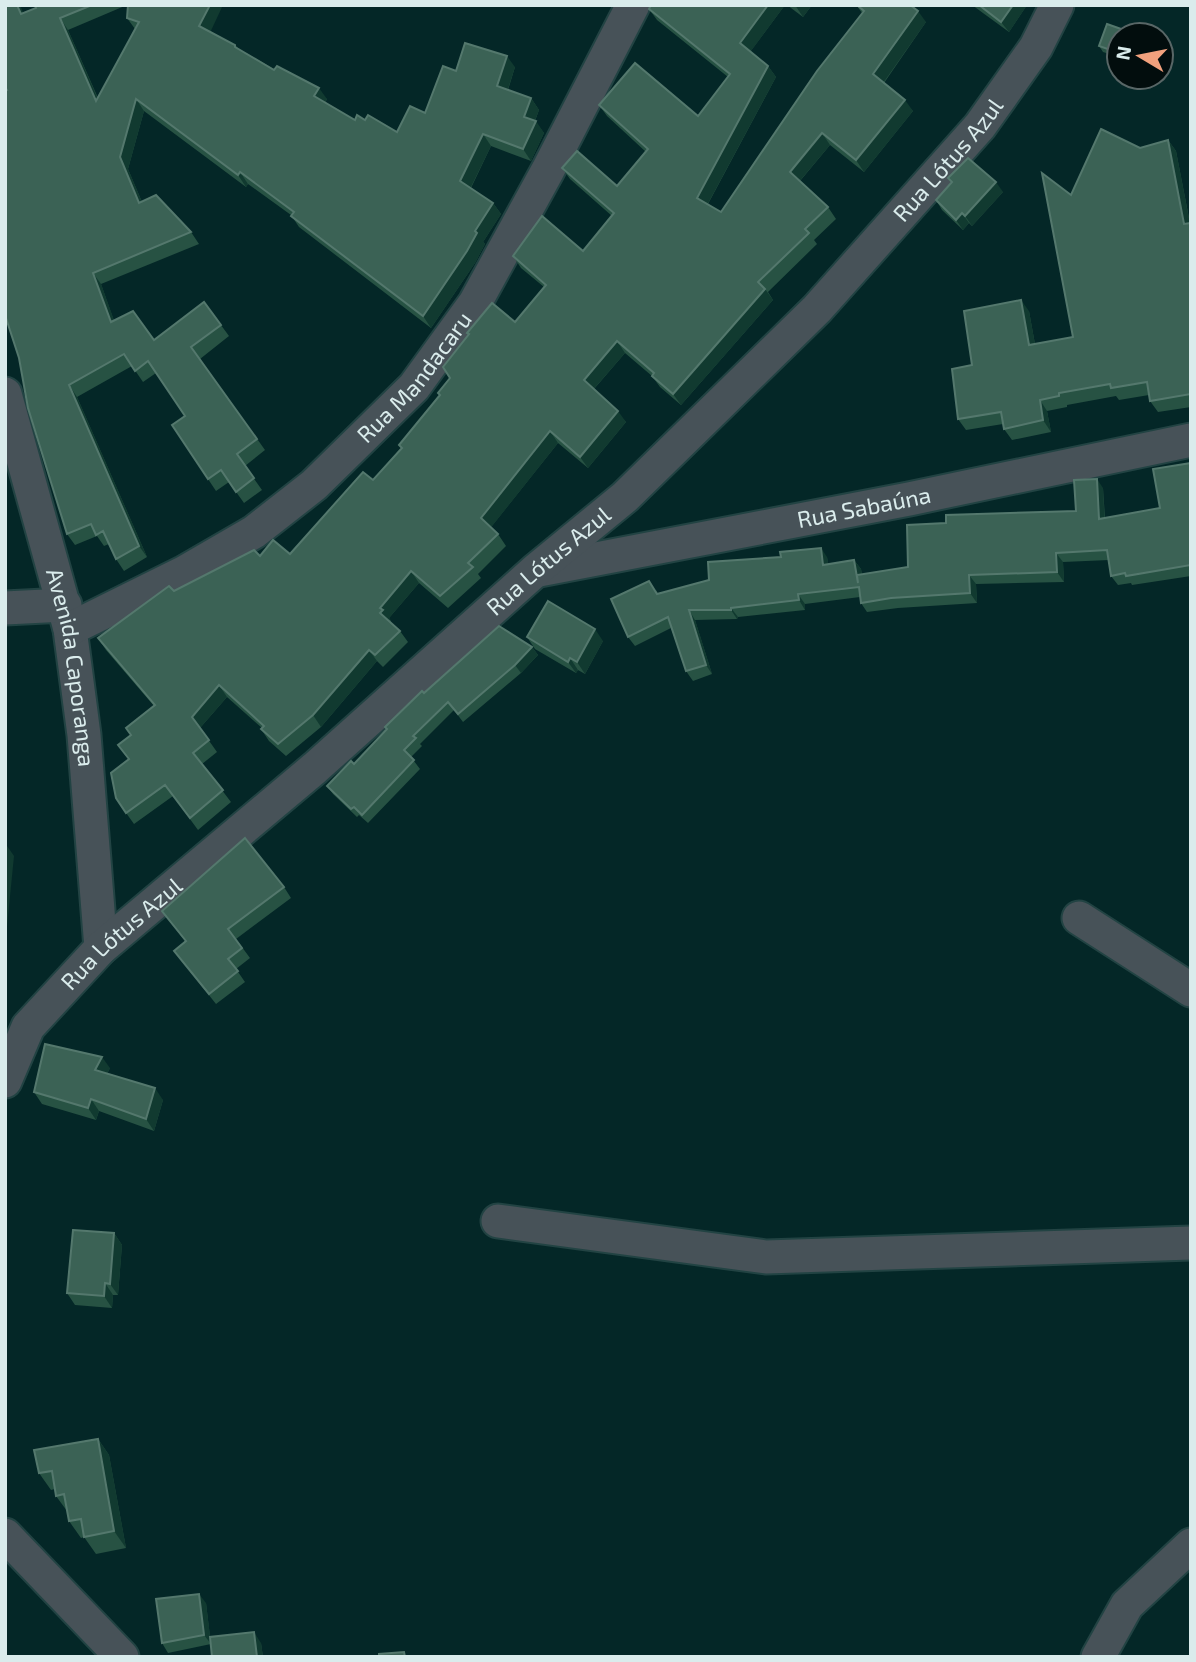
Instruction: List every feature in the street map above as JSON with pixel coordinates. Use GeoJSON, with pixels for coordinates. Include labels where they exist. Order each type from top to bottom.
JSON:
{"type":"FeatureCollection","features":[{"type":"Feature","properties":{"kind":"street","name":"Rua Mandacaru"},"geometry":{"type":"LineString","coordinates":[[68,617],[185,572],[254,533],[314,485],[414,387],[475,303],[633,5]]}},
{"type":"Feature","properties":{"kind":"street","name":"Rua Lótus Azul"},"geometry":{"type":"LineString","coordinates":[[5,1081],[17,1027],[101,948],[315,768],[537,570],[625,498],[825,300],[980,126],[1037,47],[1057,5]]}},
{"type":"Feature","properties":{"kind":"street","name":"Avenida Caporanga"},"geometry":{"type":"LineString","coordinates":[[5,394],[68,617],[83,735],[101,948]]}},
{"type":"Feature","properties":{"kind":"street","name":"Rua Sabaúna"},"geometry":{"type":"LineString","coordinates":[[537,570],[909,499],[1191,440]]}},
{"type":"Feature","properties":{"kind":"street"},"geometry":{"type":"LineString","coordinates":[[5,608],[68,617]]}},
{"type":"Feature","properties":{"kind":"street"},"geometry":{"type":"LineString","coordinates":[[1079,918],[1191,990]]}},
{"type":"Feature","properties":{"kind":"street"},"geometry":{"type":"LineString","coordinates":[[498,1221],[766,1257],[1191,1243]]}},
{"type":"Feature","properties":{"kind":"street"},"geometry":{"type":"LineString","coordinates":[[5,1535],[122,1657]]}},
{"type":"Feature","properties":{"kind":"street"},"geometry":{"type":"LineString","coordinates":[[1098,1657],[1127,1605],[1191,1545]]}},
{"type":"Feature","properties":{"kind":"building"},"geometry":{"type":"Polygon","coordinates":[[[5,5],[17,5],[21,14],[36,8],[35,5],[92,5],[60,18],[96,101],[139,22],[127,18],[128,5],[210,5],[199,26],[274,70],[277,66],[319,88],[314,96],[355,120],[357,115],[365,120],[368,115],[397,132],[410,106],[425,113],[443,66],[456,71],[465,43],[507,56],[497,86],[531,98],[524,117],[536,121],[523,149],[483,134],[460,181],[493,203],[475,231],[477,233],[467,251],[423,316],[291,216],[294,212],[240,172],[238,175],[136,99],[120,157],[139,203],[156,195],[191,232],[93,273],[111,322],[133,311],[154,340],[204,302],[221,325],[191,347],[257,439],[237,454],[254,478],[236,492],[221,470],[208,479],[172,425],[185,416],[148,361],[135,371],[124,354],[69,385],[139,546],[116,559],[103,531],[96,535],[91,524],[67,534],[28,408],[19,358],[5,315],[5,5]]]}},
{"type":"Feature","properties":{"kind":"building"},"geometry":{"type":"Polygon","coordinates":[[[651,5],[768,5],[740,43],[768,66],[697,198],[721,212],[817,71],[864,11],[857,5],[910,5],[918,11],[873,74],[905,100],[856,160],[822,133],[790,172],[828,207],[805,229],[809,233],[758,282],[765,289],[673,394],[652,376],[654,373],[617,341],[584,380],[618,411],[580,457],[550,431],[481,518],[498,534],[468,563],[473,567],[440,596],[411,571],[380,608],[383,610],[380,613],[400,631],[375,655],[369,650],[313,715],[278,744],[261,729],[264,726],[219,685],[192,717],[209,740],[193,753],[223,790],[190,818],[165,785],[126,813],[116,798],[111,773],[129,759],[118,745],[131,735],[126,728],[155,705],[98,638],[169,586],[174,591],[254,550],[260,556],[273,540],[290,554],[363,472],[373,480],[402,448],[399,445],[440,395],[438,393],[450,378],[443,367],[492,303],[515,322],[546,285],[513,256],[542,216],[583,251],[614,213],[562,168],[577,151],[617,186],[648,149],[599,105],[635,63],[698,116],[730,74],[649,9],[651,5]]]}},
{"type":"Feature","properties":{"kind":"building"},"geometry":{"type":"Polygon","coordinates":[[[979,5],[1013,5],[1001,22],[979,5]]]}},
{"type":"Feature","properties":{"kind":"building"},"geometry":{"type":"Polygon","coordinates":[[[1105,30],[1105,48],[1099,46],[1105,30]]]}},
{"type":"Feature","properties":{"kind":"building"},"geometry":{"type":"Polygon","coordinates":[[[1101,129],[1140,148],[1168,140],[1184,224],[1191,223],[1191,394],[1150,401],[1147,382],[1111,388],[1110,384],[1059,393],[1059,396],[1040,400],[1043,420],[1004,429],[1001,412],[958,419],[952,369],[972,365],[964,311],[1021,300],[1029,345],[1073,337],[1042,173],[1071,195],[1101,129]]]}},
{"type":"Feature","properties":{"kind":"building"},"geometry":{"type":"Polygon","coordinates":[[[968,158],[996,182],[965,216],[962,213],[956,220],[936,200],[952,182],[948,178],[968,158]]]}},
{"type":"Feature","properties":{"kind":"building"},"geometry":{"type":"Polygon","coordinates":[[[1191,463],[1191,565],[1111,576],[1107,550],[1056,553],[1057,572],[969,575],[970,593],[891,598],[861,603],[859,587],[798,594],[799,600],[731,610],[689,610],[706,665],[686,671],[668,617],[628,637],[611,599],[649,581],[657,594],[709,580],[708,562],[781,557],[780,552],[821,548],[823,565],[854,560],[858,583],[857,575],[908,567],[907,525],[946,523],[946,515],[1076,511],[1074,480],[1097,479],[1099,519],[1160,508],[1153,469],[1191,463]]]}},
{"type":"Feature","properties":{"kind":"building"},"geometry":{"type":"Polygon","coordinates":[[[548,601],[595,629],[577,662],[570,658],[568,662],[527,637],[548,601]]]}},
{"type":"Feature","properties":{"kind":"building"},"geometry":{"type":"Polygon","coordinates":[[[499,626],[532,647],[458,714],[448,702],[413,736],[416,738],[404,750],[414,760],[362,815],[354,807],[351,809],[327,786],[351,761],[354,764],[387,729],[385,727],[422,691],[424,693],[499,626]]]}},
{"type":"Feature","properties":{"kind":"building"},"geometry":{"type":"Polygon","coordinates":[[[245,838],[284,887],[228,929],[242,948],[228,959],[238,971],[209,994],[174,951],[186,941],[162,911],[245,838]]]}},
{"type":"Feature","properties":{"kind":"building"},"geometry":{"type":"Polygon","coordinates":[[[45,1044],[102,1057],[95,1070],[155,1088],[146,1119],[91,1099],[88,1108],[34,1092],[45,1044]]]}},
{"type":"Feature","properties":{"kind":"building"},"geometry":{"type":"Polygon","coordinates":[[[73,1230],[114,1233],[110,1284],[105,1283],[104,1296],[67,1293],[73,1230]]]}},
{"type":"Feature","properties":{"kind":"building"},"geometry":{"type":"Polygon","coordinates":[[[98,1439],[114,1531],[84,1537],[81,1519],[69,1521],[64,1494],[56,1496],[52,1471],[39,1473],[34,1450],[98,1439]]]}},
{"type":"Feature","properties":{"kind":"building"},"geometry":{"type":"Polygon","coordinates":[[[199,1594],[204,1635],[162,1643],[156,1599],[199,1594]]]}},
{"type":"Feature","properties":{"kind":"building"},"geometry":{"type":"Polygon","coordinates":[[[254,1632],[257,1657],[212,1657],[210,1637],[254,1632]]]}},
{"type":"Feature","properties":{"kind":"building"},"geometry":{"type":"Polygon","coordinates":[[[404,1652],[405,1657],[379,1657],[379,1654],[404,1652]]]}}]}
